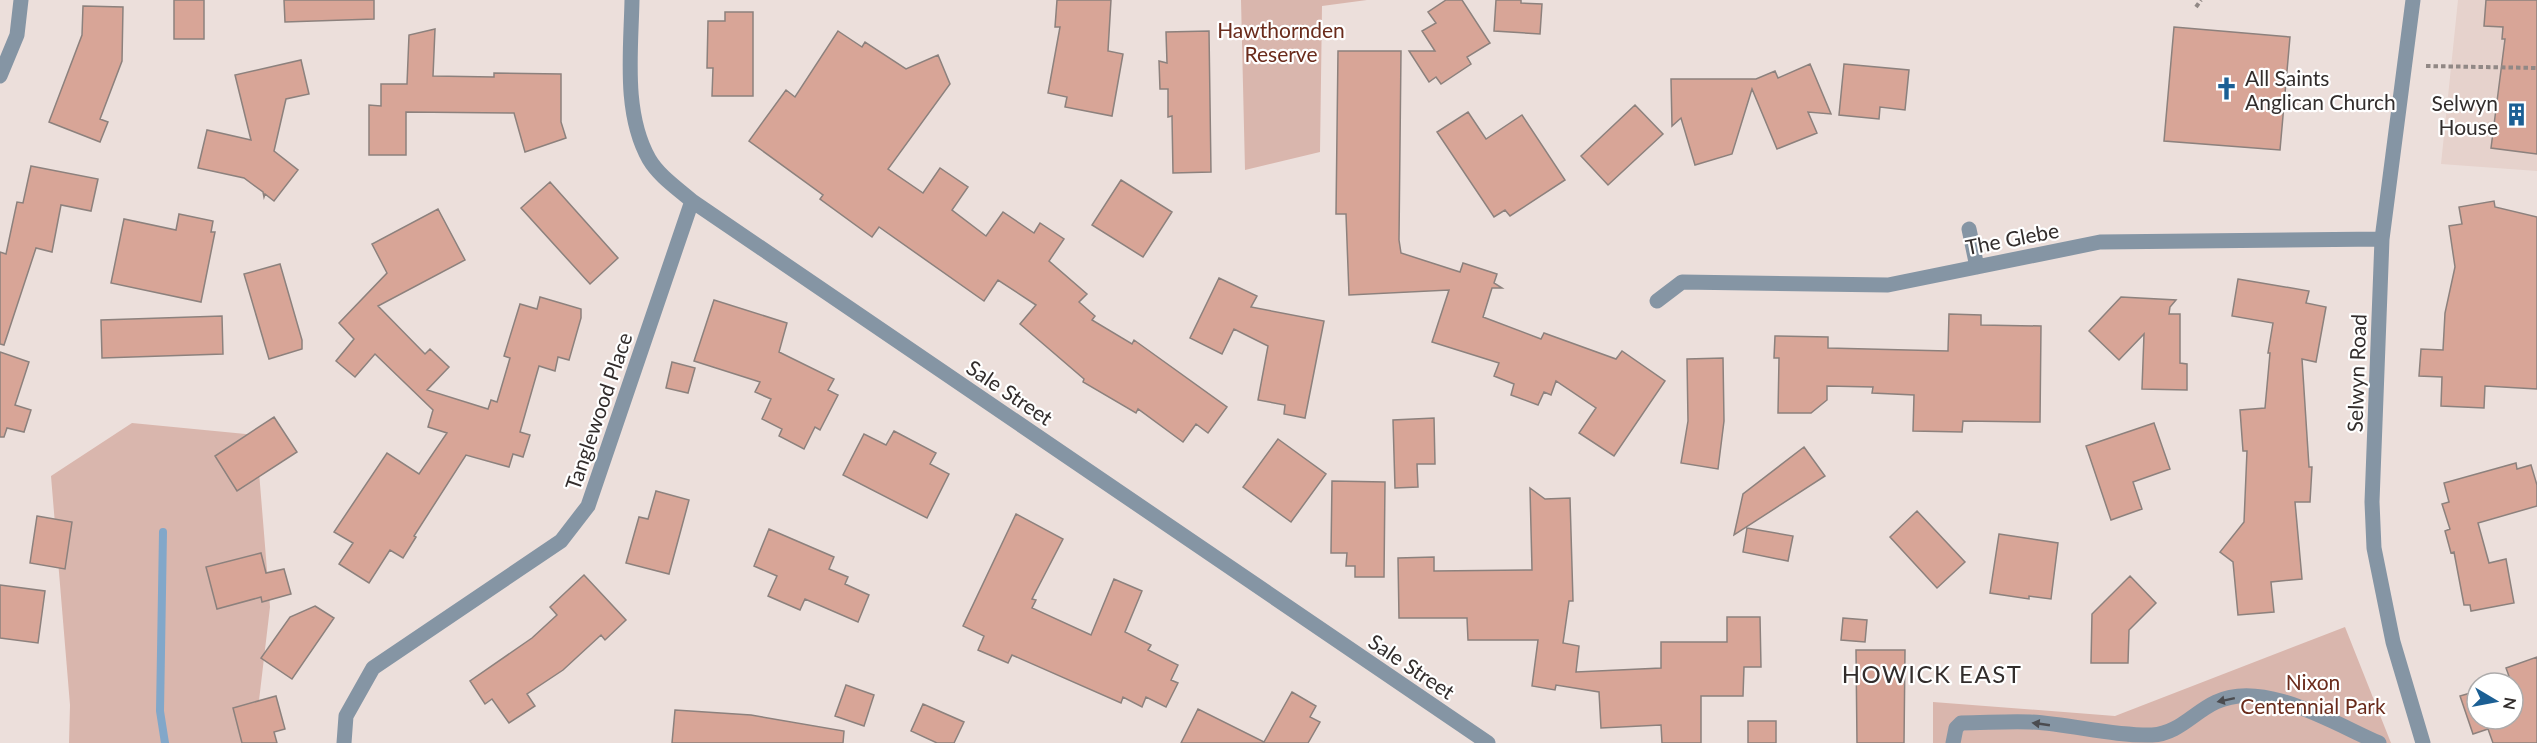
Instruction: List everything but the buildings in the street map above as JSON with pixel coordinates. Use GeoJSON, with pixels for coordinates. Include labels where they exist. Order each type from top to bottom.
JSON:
{"type":"FeatureCollection","features":[{"type":"Feature","properties":{"kind":"street"},"geometry":{"type":"LineString","coordinates":[[0,76],[17,35],[21,0]]}},
{"type":"Feature","properties":{"kind":"street","name":"Sale Street"},"geometry":{"type":"LineString","coordinates":[[632,0],[631,93],[641,142],[650,161],[666,179],[692,201],[1488,743]]}},
{"type":"Feature","properties":{"kind":"street","name":"Selwyn Road"},"geometry":{"type":"LineString","coordinates":[[2413,0],[2382,238],[2372,502],[2374,548],[2393,642],[2423,743]]}},
{"type":"Feature","properties":{"kind":"street","name":"Tanglewood Place"},"geometry":{"type":"LineString","coordinates":[[344,743],[346,716],[373,668],[561,541],[588,506],[692,201]]}},
{"type":"Feature","properties":{"kind":"street"},"geometry":{"type":"LineString","coordinates":[[1969,229],[1977,267]]}},
{"type":"Feature","properties":{"kind":"street","name":"The Glebe"},"geometry":{"type":"LineString","coordinates":[[1657,301],[1682,282],[1888,285],[2100,242],[2382,238]]}},
{"type":"Feature","properties":{"kind":"street"},"geometry":{"type":"LineString","coordinates":[[1953,743],[1956,728],[1961,723],[2030,722],[2108,733],[2164,734],[2217,701],[2250,696],[2279,699],[2379,743]]}},
{"type":"Feature","properties":{"kind":"path"},"geometry":{"type":"LineString","coordinates":[[2196,7],[2201,0]]}},
{"type":"Feature","properties":{"kind":"path"},"geometry":{"type":"LineString","coordinates":[[2404,66],[2537,68]]}},
{"type":"Feature","properties":{"kind":"shaded area"},"geometry":{"type":"Polygon","coordinates":[[[2458,0],[2537,0],[2537,171],[2441,164],[2458,0]]]}},
{"type":"Feature","properties":{"kind":"green space","name":"Hawthornden Reserve"},"geometry":{"type":"Polygon","coordinates":[[[1241,0],[1367,0],[1322,6],[1320,152],[1245,170],[1241,0]]]}},
{"type":"Feature","properties":{"kind":"green space"},"geometry":{"type":"Polygon","coordinates":[[[132,423],[256,435],[270,607],[254,743],[69,743],[70,705],[51,476],[132,423]]]}},
{"type":"Feature","properties":{"kind":"green space","name":"Nixon Centennial Park"},"geometry":{"type":"Polygon","coordinates":[[[2345,627],[2391,743],[1933,743],[1933,702],[2115,716],[2345,627]]]}},
{"type":"Feature","properties":{"kind":"waterway"},"geometry":{"type":"LineString","coordinates":[[163,532],[160,711],[165,743]]}},
{"type":"Feature","properties":{"kind":"place","name":"All Saints Anglican Church"},"geometry":{"type":"Point","coordinates":[2227,89]}},
{"type":"Feature","properties":{"kind":"place","name":"Selwyn House"},"geometry":{"type":"Point","coordinates":[2516,114]}},
{"type":"Feature","properties":{"kind":"district","name":"HOWICK EAST"},"geometry":{"type":"Point","coordinates":[1932,673]}}]}
